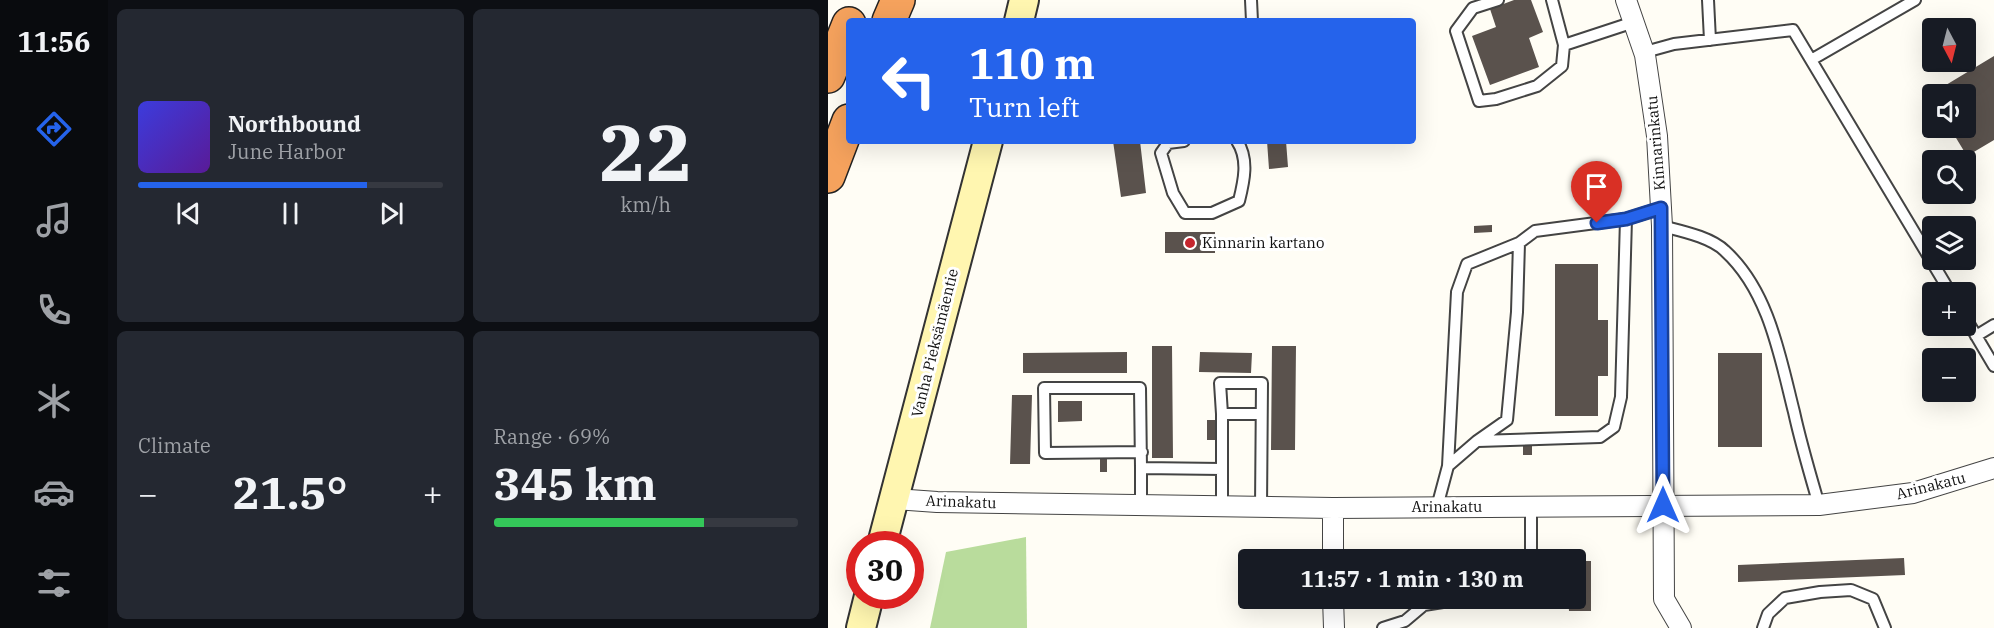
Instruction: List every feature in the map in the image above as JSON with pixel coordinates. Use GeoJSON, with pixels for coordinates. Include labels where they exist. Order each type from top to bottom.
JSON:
{"type":"FeatureCollection","features":[{"type":"Feature","properties":{"kind":"highway"},"geometry":{"type":"LineString","coordinates":[[852,18],[859,0]]}},
{"type":"Feature","properties":{"kind":"highway"},"geometry":{"type":"LineString","coordinates":[[890,18],[898,0]]}},
{"type":"Feature","properties":{"kind":"highway"},"geometry":{"type":"LineString","coordinates":[[828,76],[846,33]]}},
{"type":"Feature","properties":{"kind":"highway"},"geometry":{"type":"LineString","coordinates":[[828,176],[846,129]]}},
{"type":"Feature","properties":{"kind":"street"},"geometry":{"type":"LineString","coordinates":[[1019,18],[1024,0]]}},
{"type":"Feature","properties":{"kind":"street","name":"Kinnarinkatu"},"geometry":{"type":"LineString","coordinates":[[1626,0],[1645,52],[1657,136],[1662,217],[1664,599],[1681,628]]}},
{"type":"Feature","properties":{"kind":"street","name":"Vanha Pieksämäentie"},"geometry":{"type":"LineString","coordinates":[[886,531],[987,144]]}},
{"type":"Feature","properties":{"kind":"street","name":"Arinakatu"},"geometry":{"type":"LineString","coordinates":[[895,499],[937,502],[1333,508],[1819,505],[1913,493],[1994,468]]}},
{"type":"Feature","properties":{"kind":"street"},"geometry":{"type":"LineString","coordinates":[[1333,508],[1333,549]]}},
{"type":"Feature","properties":{"kind":"street"},"geometry":{"type":"LineString","coordinates":[[861,628],[866,609]]}},
{"type":"Feature","properties":{"kind":"street"},"geometry":{"type":"LineString","coordinates":[[1334,609],[1334,628]]}},
{"type":"Feature","properties":{"kind":"lane"},"geometry":{"type":"LineString","coordinates":[[1251,0],[1252,18]]}},
{"type":"Feature","properties":{"kind":"lane"},"geometry":{"type":"LineString","coordinates":[[1498,0],[1473,8],[1456,31],[1479,101],[1496,99],[1537,86],[1562,66],[1564,45],[1552,0]]}},
{"type":"Feature","properties":{"kind":"lane"},"geometry":{"type":"LineString","coordinates":[[1708,0],[1710,40]]}},
{"type":"Feature","properties":{"kind":"lane"},"geometry":{"type":"LineString","coordinates":[[1811,60],[1915,0]]}},
{"type":"Feature","properties":{"kind":"lane"},"geometry":{"type":"LineString","coordinates":[[1564,45],[1634,22]]}},
{"type":"Feature","properties":{"kind":"lane"},"geometry":{"type":"LineString","coordinates":[[1645,52],[1674,44],[1793,30],[1944,282]]}},
{"type":"Feature","properties":{"kind":"lane"},"geometry":{"type":"LineString","coordinates":[[1167,144],[1161,153],[1173,193],[1185,213],[1212,213],[1239,201],[1244,180],[1243,150],[1239,144]]}},
{"type":"Feature","properties":{"kind":"lane"},"geometry":{"type":"LineString","coordinates":[[1437,507],[1448,466],[1457,292],[1467,264],[1519,243],[1535,231],[1626,219],[1662,217],[1724,249],[1747,274],[1763,307],[1780,354],[1819,505]]}},
{"type":"Feature","properties":{"kind":"lane"},"geometry":{"type":"LineString","coordinates":[[1478,441],[1600,437],[1614,427],[1622,397],[1626,219]]}},
{"type":"Feature","properties":{"kind":"lane"},"geometry":{"type":"LineString","coordinates":[[1448,466],[1507,420],[1517,312],[1519,243]]}},
{"type":"Feature","properties":{"kind":"lane"},"geometry":{"type":"LineString","coordinates":[[1994,325],[1976,336],[1994,366]]}},
{"type":"Feature","properties":{"kind":"lane"},"geometry":{"type":"LineString","coordinates":[[1222,506],[1220,383],[1262,383],[1261,507]]}},
{"type":"Feature","properties":{"kind":"lane"},"geometry":{"type":"LineString","coordinates":[[1141,505],[1142,452],[1140,388],[1044,388],[1045,453],[1142,452]]}},
{"type":"Feature","properties":{"kind":"lane"},"geometry":{"type":"LineString","coordinates":[[1222,414],[1261,414]]}},
{"type":"Feature","properties":{"kind":"lane"},"geometry":{"type":"LineString","coordinates":[[1141,468],[1222,469]]}},
{"type":"Feature","properties":{"kind":"lane"},"geometry":{"type":"LineString","coordinates":[[1531,506],[1531,549]]}},
{"type":"Feature","properties":{"kind":"lane"},"geometry":{"type":"LineString","coordinates":[[1763,628],[1768,614],[1785,598],[1851,590],[1874,599],[1885,628]]}},
{"type":"Feature","properties":{"kind":"lane"},"geometry":{"type":"LineString","coordinates":[[1383,628],[1405,621],[1419,609]]}},
{"type":"Feature","properties":{"kind":"green space"},"geometry":{"type":"Polygon","coordinates":[[[1026,537],[1027,628],[930,628],[946,552],[1026,537]]]}},
{"type":"Feature","properties":{"kind":"building"},"geometry":{"type":"Polygon","coordinates":[[[1514,0],[1531,0],[1543,32],[1529,38],[1539,67],[1490,85],[1472,36],[1496,27],[1490,9],[1514,0]]]}},
{"type":"Feature","properties":{"kind":"building"},"geometry":{"type":"Polygon","coordinates":[[[1994,56],[1994,140],[1976,151],[1963,150],[1956,138],[1976,138],[1976,84],[1948,84],[1967,72],[1976,72],[1976,67],[1994,56]]]}},
{"type":"Feature","properties":{"kind":"building"},"geometry":{"type":"Polygon","coordinates":[[[1113,144],[1140,144],[1146,193],[1121,197],[1113,144]]]}},
{"type":"Feature","properties":{"kind":"building"},"geometry":{"type":"Polygon","coordinates":[[[1267,144],[1286,144],[1288,167],[1269,169],[1267,144]]]}},
{"type":"Feature","properties":{"kind":"building"},"geometry":{"type":"Polygon","coordinates":[[[1492,225],[1492,232],[1474,233],[1474,226],[1492,225]]]}},
{"type":"Feature","properties":{"kind":"building","name":"Kinnarin kartano"},"geometry":{"type":"Polygon","coordinates":[[[1165,232],[1215,232],[1215,253],[1165,253],[1165,232]]]}},
{"type":"Feature","properties":{"kind":"building"},"geometry":{"type":"Polygon","coordinates":[[[1555,264],[1598,264],[1598,320],[1608,320],[1608,376],[1598,376],[1598,416],[1555,416],[1555,264]]]}},
{"type":"Feature","properties":{"kind":"building"},"geometry":{"type":"Polygon","coordinates":[[[1152,346],[1172,346],[1173,458],[1152,458],[1152,346]]]}},
{"type":"Feature","properties":{"kind":"building"},"geometry":{"type":"Polygon","coordinates":[[[1272,346],[1296,346],[1295,450],[1271,450],[1272,346]]]}},
{"type":"Feature","properties":{"kind":"building"},"geometry":{"type":"Polygon","coordinates":[[[1127,352],[1127,373],[1023,373],[1023,353],[1127,352]]]}},
{"type":"Feature","properties":{"kind":"building"},"geometry":{"type":"Polygon","coordinates":[[[1200,352],[1252,353],[1251,373],[1199,372],[1200,352]]]}},
{"type":"Feature","properties":{"kind":"building"},"geometry":{"type":"Polygon","coordinates":[[[1718,353],[1762,353],[1762,447],[1718,447],[1718,353]]]}},
{"type":"Feature","properties":{"kind":"building"},"geometry":{"type":"Polygon","coordinates":[[[1012,395],[1032,395],[1030,464],[1010,464],[1012,395]]]}},
{"type":"Feature","properties":{"kind":"building"},"geometry":{"type":"Polygon","coordinates":[[[1058,401],[1082,401],[1082,421],[1058,422],[1058,401]]]}},
{"type":"Feature","properties":{"kind":"building"},"geometry":{"type":"Polygon","coordinates":[[[1207,420],[1218,420],[1218,440],[1207,440],[1207,420]]]}},
{"type":"Feature","properties":{"kind":"building"},"geometry":{"type":"Polygon","coordinates":[[[1523,446],[1532,446],[1532,455],[1523,455],[1523,446]]]}},
{"type":"Feature","properties":{"kind":"building"},"geometry":{"type":"Polygon","coordinates":[[[1100,459],[1107,459],[1107,472],[1100,472],[1100,459]]]}},
{"type":"Feature","properties":{"kind":"building"},"geometry":{"type":"Polygon","coordinates":[[[1904,558],[1905,575],[1738,582],[1738,565],[1904,558]]]}},
{"type":"Feature","properties":{"kind":"building"},"geometry":{"type":"Polygon","coordinates":[[[1586,561],[1591,561],[1591,611],[1569,611],[1569,609],[1586,609],[1586,561]]]}},
{"type":"Feature","properties":{"kind":"place","name":"Kinnarin kartano"},"geometry":{"type":"Point","coordinates":[1190,243]}},
{"type":"Feature","properties":{"kind":"route"},"geometry":{"type":"LineString","coordinates":[[1597,223],[1626,219],[1661,208],[1663,505]]}}]}
